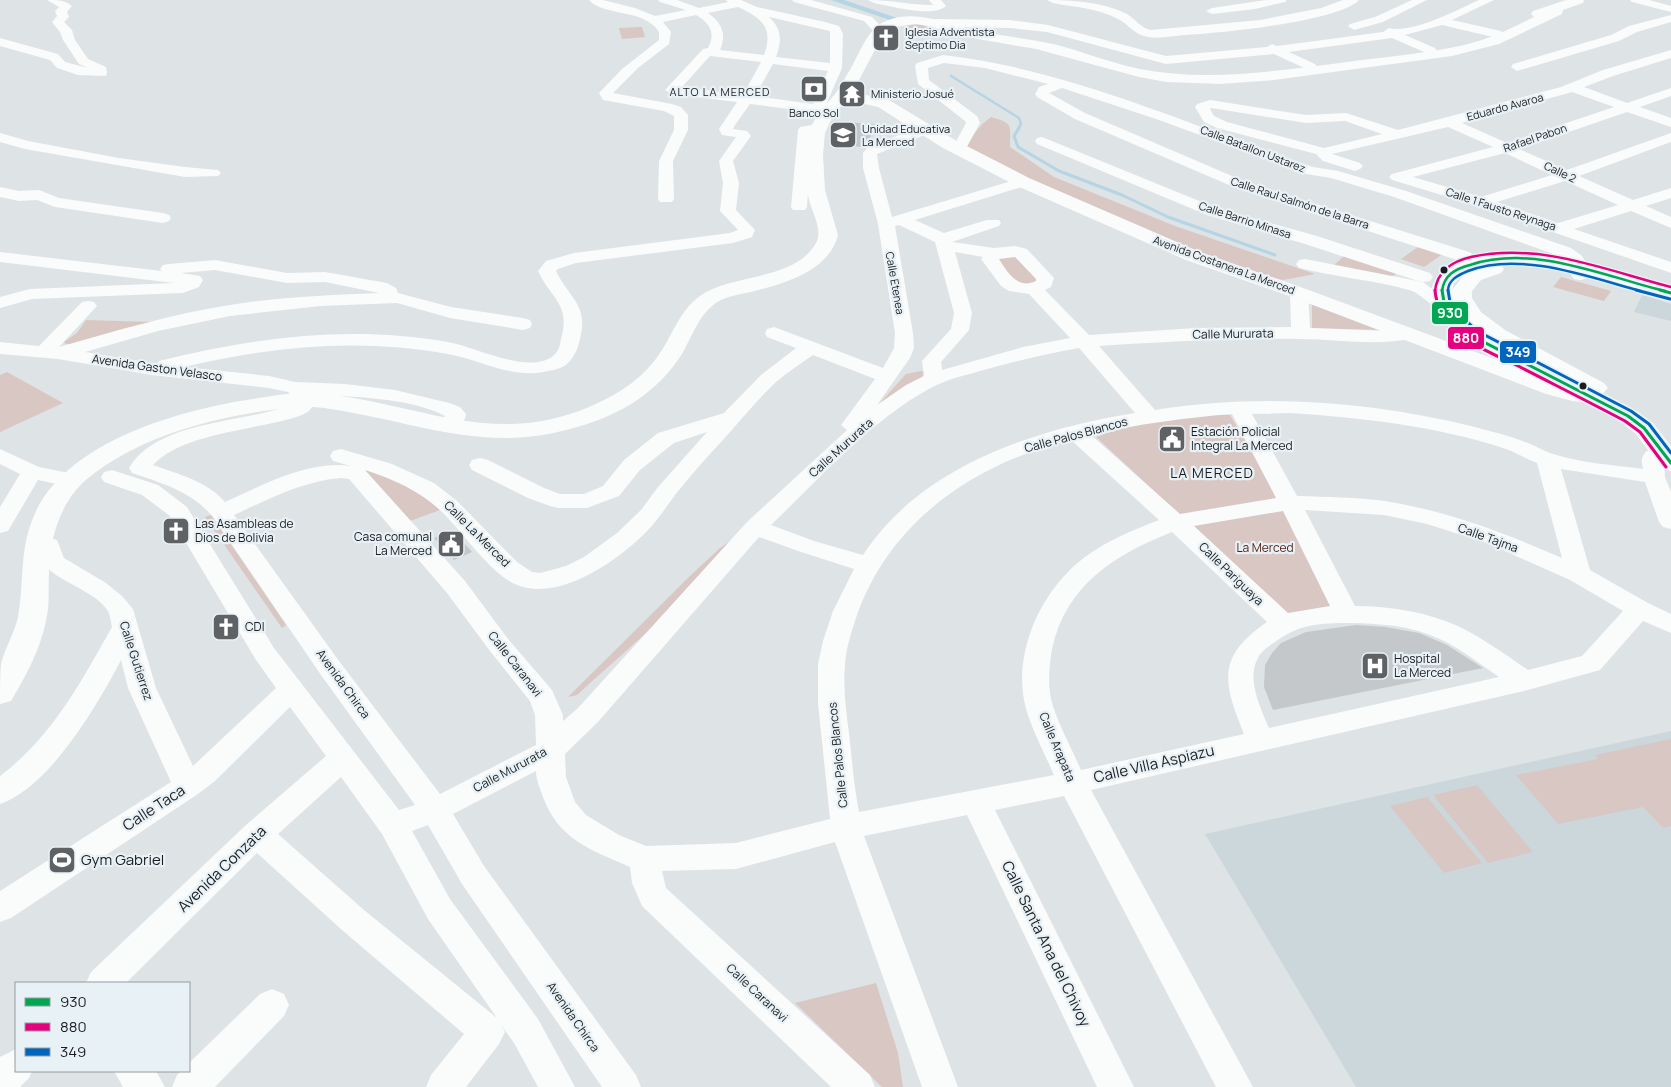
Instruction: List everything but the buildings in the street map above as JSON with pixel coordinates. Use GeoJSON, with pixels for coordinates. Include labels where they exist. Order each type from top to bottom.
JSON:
{"type":"FeatureCollection","features":[{"type":"Feature","properties":{"kind":"main road"},"geometry":{"type":"LineString","coordinates":[[0,693],[21,658],[27,640],[33,612],[35,567],[39,547],[53,504],[71,480],[118,449],[155,430],[183,419],[228,409],[291,401],[301,394],[324,401],[488,431],[517,432],[539,429],[590,415],[624,399],[646,383],[660,369],[692,314],[711,298],[722,292],[782,276],[808,263],[817,256],[829,239],[829,229],[820,209],[814,176],[819,128],[824,110],[843,95],[886,27],[910,21],[936,23],[977,34],[1050,48],[1140,74],[1186,80],[1254,78],[1483,44],[1556,11],[1565,3]]}},
{"type":"Feature","properties":{"kind":"main road","name":"Avenida Costanera La Merced"},"geometry":{"type":"LineString","coordinates":[[843,95],[883,104],[959,149],[1023,182],[1192,256],[1299,293],[1554,389],[1572,394],[1589,389]]}},
{"type":"Feature","properties":{"kind":"main road"},"geometry":{"type":"LineString","coordinates":[[1589,389],[1554,377],[1473,336],[1457,324],[1443,304],[1441,294],[1445,280],[1455,271],[1476,262],[1504,259],[1581,272],[1671,293]]}},
{"type":"Feature","properties":{"kind":"main road"},"geometry":{"type":"LineString","coordinates":[[1476,262],[1474,276],[1462,290],[1462,298],[1472,316],[1497,335],[1589,389],[1644,428],[1666,458]]}},
{"type":"Feature","properties":{"kind":"main road"},"geometry":{"type":"LineString","coordinates":[[1581,272],[1671,298]]}},
{"type":"Feature","properties":{"kind":"street"},"geometry":{"type":"LineString","coordinates":[[0,42],[54,57],[61,65],[83,72],[101,73],[101,70],[84,61],[79,52],[68,41],[66,30],[60,27],[58,22],[63,17],[62,11],[66,6],[53,0]]}},
{"type":"Feature","properties":{"kind":"street"},"geometry":{"type":"LineString","coordinates":[[595,0],[654,20],[665,31],[665,42],[650,52],[615,82],[606,93],[606,96],[667,107],[676,110],[681,115],[681,130],[666,161],[666,199]]}},
{"type":"Feature","properties":{"kind":"street"},"geometry":{"type":"LineString","coordinates":[[664,0],[699,11],[712,20],[718,34],[717,46],[713,52]]}},
{"type":"Feature","properties":{"kind":"street"},"geometry":{"type":"LineString","coordinates":[[798,0],[868,19],[886,27]]}},
{"type":"Feature","properties":{"kind":"street"},"geometry":{"type":"LineString","coordinates":[[874,0],[930,8],[940,6],[935,0]]}},
{"type":"Feature","properties":{"kind":"street"},"geometry":{"type":"LineString","coordinates":[[1053,0],[1121,15],[1138,31],[1145,34],[1255,23],[1328,10],[1353,0]]}},
{"type":"Feature","properties":{"kind":"street"},"geometry":{"type":"LineString","coordinates":[[1197,13],[1255,6],[1281,0]]}},
{"type":"Feature","properties":{"kind":"street"},"geometry":{"type":"LineString","coordinates":[[1160,47],[1166,50],[1320,33],[1368,24],[1398,12],[1420,0]]}},
{"type":"Feature","properties":{"kind":"street"},"geometry":{"type":"LineString","coordinates":[[936,23],[1010,24],[1048,29],[1166,60],[1274,50],[1393,34],[1430,26],[1488,0]]}},
{"type":"Feature","properties":{"kind":"street"},"geometry":{"type":"LineString","coordinates":[[1636,0],[1671,9]]}},
{"type":"Feature","properties":{"kind":"street"},"geometry":{"type":"LineString","coordinates":[[152,369],[228,350],[264,344],[329,339],[390,340],[448,348],[519,368],[532,368],[556,362],[564,357],[569,347],[574,318],[571,306],[547,271],[552,265],[574,258],[732,238],[746,233],[744,226],[728,211],[731,183],[726,161],[744,136],[727,132],[726,129],[770,59],[774,35],[765,18],[736,1],[654,20]]}},
{"type":"Feature","properties":{"kind":"street"},"geometry":{"type":"LineString","coordinates":[[859,3],[910,21]]}},
{"type":"Feature","properties":{"kind":"street"},"geometry":{"type":"LineString","coordinates":[[1301,3],[1368,24],[1435,52]]}},
{"type":"Feature","properties":{"kind":"street"},"geometry":{"type":"LineString","coordinates":[[754,10],[821,24],[835,29],[837,34],[836,68],[824,110],[672,90],[706,52],[836,68]]}},
{"type":"Feature","properties":{"kind":"street"},"geometry":{"type":"LineString","coordinates":[[1517,67],[1615,38],[1633,29],[1671,18]]}},
{"type":"Feature","properties":{"kind":"street"},"geometry":{"type":"LineString","coordinates":[[1440,21],[1502,35]]}},
{"type":"Feature","properties":{"kind":"street"},"geometry":{"type":"LineString","coordinates":[[1255,23],[1257,41]]}},
{"type":"Feature","properties":{"kind":"street"},"geometry":{"type":"LineString","coordinates":[[1615,38],[1633,44]]}},
{"type":"Feature","properties":{"kind":"street"},"geometry":{"type":"LineString","coordinates":[[1257,41],[1313,69]]}},
{"type":"Feature","properties":{"kind":"street"},"geometry":{"type":"LineString","coordinates":[[1166,60],[1212,45]]}},
{"type":"Feature","properties":{"kind":"street"},"geometry":{"type":"LineString","coordinates":[[1652,49],[1671,55]]}},
{"type":"Feature","properties":{"kind":"street","name":"Eduardo Avaroa"},"geometry":{"type":"LineString","coordinates":[[1329,153],[1573,88],[1603,75],[1671,55]]}},
{"type":"Feature","properties":{"kind":"street","name":"Calle Batallon Ustarez"},"geometry":{"type":"LineString","coordinates":[[959,149],[973,123],[972,119],[922,81],[921,69],[926,61],[937,58],[973,62],[1063,83],[1188,125],[1311,172],[1333,174],[1492,225],[1564,252],[1574,259],[1581,272]]}},
{"type":"Feature","properties":{"kind":"street","name":"Calle Raul Salmón de la Barra"},"geometry":{"type":"LineString","coordinates":[[1063,83],[1044,90],[1042,94],[1080,116],[1241,185],[1476,262]]}},
{"type":"Feature","properties":{"kind":"street"},"geometry":{"type":"LineString","coordinates":[[1573,88],[1671,122]]}},
{"type":"Feature","properties":{"kind":"street","name":"Rafael Pabon"},"geometry":{"type":"LineString","coordinates":[[1397,177],[1507,148],[1671,92]]}},
{"type":"Feature","properties":{"kind":"street","name":"Calle 1 Fausto Reynaga"},"geometry":{"type":"LineString","coordinates":[[1396,134],[1346,117],[1306,119],[1228,106],[1210,104],[1202,107],[1209,118],[1222,125],[1329,153],[1397,177],[1559,228],[1671,268]]}},
{"type":"Feature","properties":{"kind":"street","name":"Calle 2"},"geometry":{"type":"LineString","coordinates":[[1449,122],[1671,223]]}},
{"type":"Feature","properties":{"kind":"street"},"geometry":{"type":"LineString","coordinates":[[1124,148],[1188,125]]}},
{"type":"Feature","properties":{"kind":"street"},"geometry":{"type":"LineString","coordinates":[[799,207],[806,130],[819,128]]}},
{"type":"Feature","properties":{"kind":"street","name":"Calle Etenea"},"geometry":{"type":"LineString","coordinates":[[832,454],[900,358],[904,348],[892,222],[871,168],[870,153],[874,149],[927,129]]}},
{"type":"Feature","properties":{"kind":"street"},"geometry":{"type":"LineString","coordinates":[[0,137],[25,145],[87,157],[186,172],[213,174]]}},
{"type":"Feature","properties":{"kind":"street"},"geometry":{"type":"LineString","coordinates":[[1481,202],[1567,175],[1671,137]]}},
{"type":"Feature","properties":{"kind":"street","name":"Calle Barrio Minasa"},"geometry":{"type":"LineString","coordinates":[[1042,141],[1214,212],[1311,240],[1421,282]]}},
{"type":"Feature","properties":{"kind":"street"},"geometry":{"type":"LineString","coordinates":[[1090,160],[1107,154]]}},
{"type":"Feature","properties":{"kind":"street"},"geometry":{"type":"LineString","coordinates":[[1241,185],[1296,166]]}},
{"type":"Feature","properties":{"kind":"street"},"geometry":{"type":"LineString","coordinates":[[892,222],[1023,182]]}},
{"type":"Feature","properties":{"kind":"street"},"geometry":{"type":"LineString","coordinates":[[0,192],[20,196],[39,196],[55,202],[163,218]]}},
{"type":"Feature","properties":{"kind":"street"},"geometry":{"type":"LineString","coordinates":[[1559,228],[1671,194]]}},
{"type":"Feature","properties":{"kind":"street"},"geometry":{"type":"LineString","coordinates":[[892,222],[944,243],[994,254],[1015,251],[1025,255],[1046,280],[1040,287],[1034,289],[1018,287],[1006,282],[990,259],[994,254]]}},
{"type":"Feature","properties":{"kind":"street"},"geometry":{"type":"LineString","coordinates":[[944,243],[992,223]]}},
{"type":"Feature","properties":{"kind":"street"},"geometry":{"type":"LineString","coordinates":[[935,378],[931,364],[932,361],[960,330],[963,313],[944,243]]}},
{"type":"Feature","properties":{"kind":"street"},"geometry":{"type":"LineString","coordinates":[[0,256],[189,278],[194,282],[183,288],[30,294],[0,302]]}},
{"type":"Feature","properties":{"kind":"street"},"geometry":{"type":"LineString","coordinates":[[1421,282],[1435,266],[1447,260],[1476,262]]}},
{"type":"Feature","properties":{"kind":"street"},"geometry":{"type":"LineString","coordinates":[[1305,264],[1421,282],[1443,304]]}},
{"type":"Feature","properties":{"kind":"street"},"geometry":{"type":"LineString","coordinates":[[141,273],[216,265],[287,278],[326,277],[367,284],[387,290],[396,298]]}},
{"type":"Feature","properties":{"kind":"street"},"geometry":{"type":"LineString","coordinates":[[1034,289],[1084,341],[1149,416]]}},
{"type":"Feature","properties":{"kind":"street"},"geometry":{"type":"LineString","coordinates":[[1299,293],[1301,333]]}},
{"type":"Feature","properties":{"kind":"street"},"geometry":{"type":"LineString","coordinates":[[50,353],[156,326],[230,310],[287,303],[396,298],[450,312],[524,324]]}},
{"type":"Feature","properties":{"kind":"street"},"geometry":{"type":"LineString","coordinates":[[50,353],[88,306]]}},
{"type":"Feature","properties":{"kind":"street"},"geometry":{"type":"LineString","coordinates":[[774,333],[887,377]]}},
{"type":"Feature","properties":{"kind":"street","name":"Calle Mururata"},"geometry":{"type":"LineString","coordinates":[[393,825],[435,810],[549,750],[588,715],[755,527],[832,454],[888,406],[913,389],[935,378],[1030,352],[1084,341],[1196,334],[1301,333],[1388,337],[1407,334]]}},
{"type":"Feature","properties":{"kind":"street","name":"Calle La Merced"},"geometry":{"type":"LineString","coordinates":[[309,476],[312,460],[330,455],[365,462],[401,477],[430,490],[448,505],[490,549],[526,579],[556,580],[587,565],[638,527],[668,488],[765,382],[811,347]]}},
{"type":"Feature","properties":{"kind":"street","name":"Avenida Gaston Velasco"},"geometry":{"type":"LineString","coordinates":[[0,348],[50,353],[152,369],[269,382],[301,394]]}},
{"type":"Feature","properties":{"kind":"street","name":"Avenida Chirca"},"geometry":{"type":"LineString","coordinates":[[301,394],[304,405],[293,412],[238,423],[180,440],[153,454],[141,464],[142,470],[166,489],[265,654],[344,757],[393,825],[439,909],[526,1031],[557,1087]]}},
{"type":"Feature","properties":{"kind":"street","name":"Calle Palos Blancos"},"geometry":{"type":"LineString","coordinates":[[940,1087],[846,827],[834,730],[830,673],[836,638],[852,596],[869,565],[892,534],[915,508],[950,483],[993,460],[1033,445],[1149,416],[1192,410],[1288,407],[1338,409],[1389,416],[1514,445],[1547,460],[1666,458]]}},
{"type":"Feature","properties":{"kind":"street"},"geometry":{"type":"LineString","coordinates":[[1239,408],[1346,613]]}},
{"type":"Feature","properties":{"kind":"street"},"geometry":{"type":"LineString","coordinates":[[480,465],[536,493],[558,501],[587,501],[611,491],[632,465],[666,438],[731,418]]}},
{"type":"Feature","properties":{"kind":"street","name":"Calle Pariguaya"},"geometry":{"type":"LineString","coordinates":[[1076,433],[1176,522],[1284,624]]}},
{"type":"Feature","properties":{"kind":"street"},"geometry":{"type":"LineString","coordinates":[[0,456],[32,472],[71,480]]}},
{"type":"Feature","properties":{"kind":"street"},"geometry":{"type":"LineString","coordinates":[[1666,458],[1671,522]]}},
{"type":"Feature","properties":{"kind":"street"},"geometry":{"type":"LineString","coordinates":[[1547,460],[1579,574]]}},
{"type":"Feature","properties":{"kind":"street","name":"Calle Caranavi"},"geometry":{"type":"LineString","coordinates":[[221,512],[309,476],[337,470],[356,473],[456,587],[499,645],[542,696],[549,715],[551,777],[562,807],[575,824],[608,844],[644,859],[648,883],[653,896],[857,1087]]}},
{"type":"Feature","properties":{"kind":"street"},"geometry":{"type":"LineString","coordinates":[[0,526],[32,472]]}},
{"type":"Feature","properties":{"kind":"street","name":"Avenida Chirca"},"geometry":{"type":"LineString","coordinates":[[112,477],[150,490],[166,489],[184,484],[209,498],[221,512],[330,668],[435,810],[473,875],[623,1087]]}},
{"type":"Feature","properties":{"kind":"street","name":"Calle Arapata"},"geometry":{"type":"LineString","coordinates":[[1235,1087],[1072,783],[1040,705],[1035,668],[1043,632],[1058,601],[1079,575],[1108,553],[1140,536],[1176,522],[1290,503]]}},
{"type":"Feature","properties":{"kind":"street","name":"Calle Tajma"},"geometry":{"type":"LineString","coordinates":[[1290,503],[1341,504],[1384,508],[1432,518],[1495,538],[1579,574],[1639,609],[1671,624]]}},
{"type":"Feature","properties":{"kind":"street"},"geometry":{"type":"LineString","coordinates":[[755,527],[806,546],[869,565]]}},
{"type":"Feature","properties":{"kind":"street","name":"Calle Gutierrez"},"geometry":{"type":"LineString","coordinates":[[39,547],[49,545],[53,562],[76,575],[114,602],[120,609],[142,688],[188,786]]}},
{"type":"Feature","properties":{"kind":"street","name":"Calle Villa Aspiazu"},"geometry":{"type":"LineString","coordinates":[[644,859],[736,856],[846,827],[1072,783],[1260,739],[1524,681],[1592,663],[1639,609]]}},
{"type":"Feature","properties":{"kind":"street"},"geometry":{"type":"LineString","coordinates":[[1260,739],[1245,700],[1241,676],[1244,659],[1254,643],[1284,624],[1312,617],[1346,613],[1404,619],[1440,630],[1481,652],[1524,681]]}},
{"type":"Feature","properties":{"kind":"street"},"geometry":{"type":"LineString","coordinates":[[0,792],[39,759],[65,729],[106,666],[124,628]]}},
{"type":"Feature","properties":{"kind":"street","name":"Calle Taca"},"geometry":{"type":"LineString","coordinates":[[0,908],[188,786],[205,773],[292,689]]}},
{"type":"Feature","properties":{"kind":"street","name":"Avenida Conzata"},"geometry":{"type":"LineString","coordinates":[[104,982],[258,834],[344,757]]}},
{"type":"Feature","properties":{"kind":"street","name":"Calle Santa Ana del Chivoy"},"geometry":{"type":"LineString","coordinates":[[976,802],[1116,1087]]}},
{"type":"Feature","properties":{"kind":"street"},"geometry":{"type":"LineString","coordinates":[[258,834],[353,920],[487,1032],[444,1087]]}},
{"type":"Feature","properties":{"kind":"street"},"geometry":{"type":"LineString","coordinates":[[190,1087],[272,1005]]}},
{"type":"Feature","properties":{"kind":"street"},"geometry":{"type":"LineString","coordinates":[[0,1082],[15,1067]]}},
{"type":"Feature","properties":{"kind":"street"},"geometry":{"type":"LineString","coordinates":[[133,1072],[147,1087]]}},
{"type":"Feature","properties":{"kind":"shaded area"},"geometry":{"type":"Polygon","coordinates":[[[1642,295],[1671,304],[1671,321],[1634,312],[1642,295]]]}},
{"type":"Feature","properties":{"kind":"shaded area"},"geometry":{"type":"Polygon","coordinates":[[[1671,731],[1671,1087],[1356,1087],[1205,834],[1671,731]]]}},
{"type":"Feature","properties":{"kind":"green space"},"geometry":{"type":"Polygon","coordinates":[[[922,24],[937,35],[919,37],[904,26],[922,24]]]}},
{"type":"Feature","properties":{"kind":"green space"},"geometry":{"type":"Polygon","coordinates":[[[642,27],[645,37],[622,39],[619,28],[642,27]]]}},
{"type":"Feature","properties":{"kind":"green space"},"geometry":{"type":"Polygon","coordinates":[[[991,117],[1004,121],[1009,126],[1010,147],[1054,177],[1175,226],[1315,274],[1283,280],[1220,263],[1071,201],[966,149],[976,131],[991,117]]]}},
{"type":"Feature","properties":{"kind":"green space"},"geometry":{"type":"Polygon","coordinates":[[[1421,245],[1444,253],[1424,267],[1401,259],[1421,245]]]}},
{"type":"Feature","properties":{"kind":"green space"},"geometry":{"type":"Polygon","coordinates":[[[1344,256],[1397,273],[1391,277],[1333,266],[1344,256]]]}},
{"type":"Feature","properties":{"kind":"green space"},"geometry":{"type":"Polygon","coordinates":[[[998,257],[1021,257],[1039,283],[1030,284],[1013,280],[996,259],[998,257]]]}},
{"type":"Feature","properties":{"kind":"green space"},"geometry":{"type":"Polygon","coordinates":[[[1561,277],[1611,291],[1604,301],[1553,287],[1561,277]]]}},
{"type":"Feature","properties":{"kind":"green space"},"geometry":{"type":"Polygon","coordinates":[[[1312,304],[1382,330],[1312,328],[1312,304]]]}},
{"type":"Feature","properties":{"kind":"green space"},"geometry":{"type":"Polygon","coordinates":[[[86,320],[152,322],[75,344],[66,344],[64,342],[77,333],[86,320]]]}},
{"type":"Feature","properties":{"kind":"green space"},"geometry":{"type":"Polygon","coordinates":[[[7,372],[63,403],[0,432],[0,375],[7,372]]]}},
{"type":"Feature","properties":{"kind":"green space"},"geometry":{"type":"Polygon","coordinates":[[[924,372],[921,379],[879,404],[906,374],[924,372]]]}},
{"type":"Feature","properties":{"kind":"green space","name":"La Merced"},"geometry":{"type":"Polygon","coordinates":[[[1200,415],[1230,415],[1281,501],[1180,515],[1096,437],[1135,426],[1200,415]]]}},
{"type":"Feature","properties":{"kind":"green space"},"geometry":{"type":"Polygon","coordinates":[[[348,464],[372,470],[397,481],[421,495],[440,510],[410,521],[348,464]]]}},
{"type":"Feature","properties":{"kind":"green space","name":"La Merced"},"geometry":{"type":"Polygon","coordinates":[[[1285,510],[1333,607],[1285,615],[1190,525],[1285,510]]]}},
{"type":"Feature","properties":{"kind":"green space"},"geometry":{"type":"Polygon","coordinates":[[[211,515],[286,625],[282,628],[205,517],[211,515]]]}},
{"type":"Feature","properties":{"kind":"green space"},"geometry":{"type":"Polygon","coordinates":[[[743,532],[705,576],[663,617],[577,695],[568,697],[690,576],[720,548],[743,532]]]}},
{"type":"Feature","properties":{"kind":"green space"},"geometry":{"type":"Polygon","coordinates":[[[1671,739],[1671,826],[1663,828],[1643,807],[1558,824],[1516,775],[1598,759],[1595,755],[1671,739]]]}},
{"type":"Feature","properties":{"kind":"green space"},"geometry":{"type":"Polygon","coordinates":[[[1477,785],[1533,852],[1488,863],[1433,795],[1477,785]]]}},
{"type":"Feature","properties":{"kind":"green space"},"geometry":{"type":"Polygon","coordinates":[[[1427,797],[1482,863],[1444,873],[1390,806],[1427,797]]]}},
{"type":"Feature","properties":{"kind":"green space"},"geometry":{"type":"Polygon","coordinates":[[[876,983],[898,1053],[903,1087],[882,1087],[795,1003],[876,983]]]}},
{"type":"Feature","properties":{"kind":"waterway"},"geometry":{"type":"LineString","coordinates":[[835,0],[893,18]]}},
{"type":"Feature","properties":{"kind":"waterway"},"geometry":{"type":"LineString","coordinates":[[951,76],[1019,118],[1021,124],[1018,129]]}},
{"type":"Feature","properties":{"kind":"waterway"},"geometry":{"type":"LineString","coordinates":[[1019,128],[1014,136],[1018,147],[1059,171],[1122,195],[1168,217],[1275,255]]}},
{"type":"Feature","properties":{"kind":"transit line","name":"880"},"geometry":{"type":"LineString","coordinates":[[1666,467],[1640,432],[1625,421],[1488,352],[1464,337],[1441,312],[1435,290],[1438,279],[1444,270],[1458,261],[1490,253],[1516,252],[1568,259],[1671,287]]}},
{"type":"Feature","properties":{"kind":"transit line","name":"930"},"geometry":{"type":"LineString","coordinates":[[1671,293],[1565,264],[1538,259],[1510,258],[1484,260],[1459,268],[1448,275],[1443,283],[1442,292],[1449,312],[1472,336],[1628,416],[1644,428],[1671,463]]}},
{"type":"Feature","properties":{"kind":"transit line","name":"349"},"geometry":{"type":"LineString","coordinates":[[1670,299],[1571,272],[1520,264],[1495,265],[1460,274],[1451,281],[1447,295],[1454,309],[1477,331],[1631,411],[1649,424],[1671,453]]}},
{"type":"Feature","properties":{"kind":"place","name":"Iglesia Adventista Septimo Dia"},"geometry":{"type":"Point","coordinates":[886,38]}},
{"type":"Feature","properties":{"kind":"place","name":"Banco Sol"},"geometry":{"type":"Point","coordinates":[814,89]}},
{"type":"Feature","properties":{"kind":"place","name":"Ministerio Josué"},"geometry":{"type":"Point","coordinates":[852,94]}},
{"type":"Feature","properties":{"kind":"place","name":"Unidad Educativa La Merced"},"geometry":{"type":"Point","coordinates":[843,135]}},
{"type":"Feature","properties":{"kind":"place","name":"Estación Policial Integral La Merced"},"geometry":{"type":"Point","coordinates":[1172,439]}},
{"type":"Feature","properties":{"kind":"place","name":"Las Asambleas de Dios de Bolivia"},"geometry":{"type":"Point","coordinates":[176,531]}},
{"type":"Feature","properties":{"kind":"place","name":"Casa comunal La Merced"},"geometry":{"type":"Point","coordinates":[451,544]}},
{"type":"Feature","properties":{"kind":"place","name":"CDI"},"geometry":{"type":"Point","coordinates":[226,627]}},
{"type":"Feature","properties":{"kind":"place","name":"Hospital La Merced"},"geometry":{"type":"Point","coordinates":[1375,666]}},
{"type":"Feature","properties":{"kind":"place","name":"Gym Gabriel"},"geometry":{"type":"Point","coordinates":[62,860]}},
{"type":"Feature","properties":{"kind":"district","name":"ALTO LA MERCED"},"geometry":{"type":"Point","coordinates":[720,92]}},
{"type":"Feature","properties":{"kind":"district","name":"LA MERCED"},"geometry":{"type":"Point","coordinates":[1212,473]}}]}
